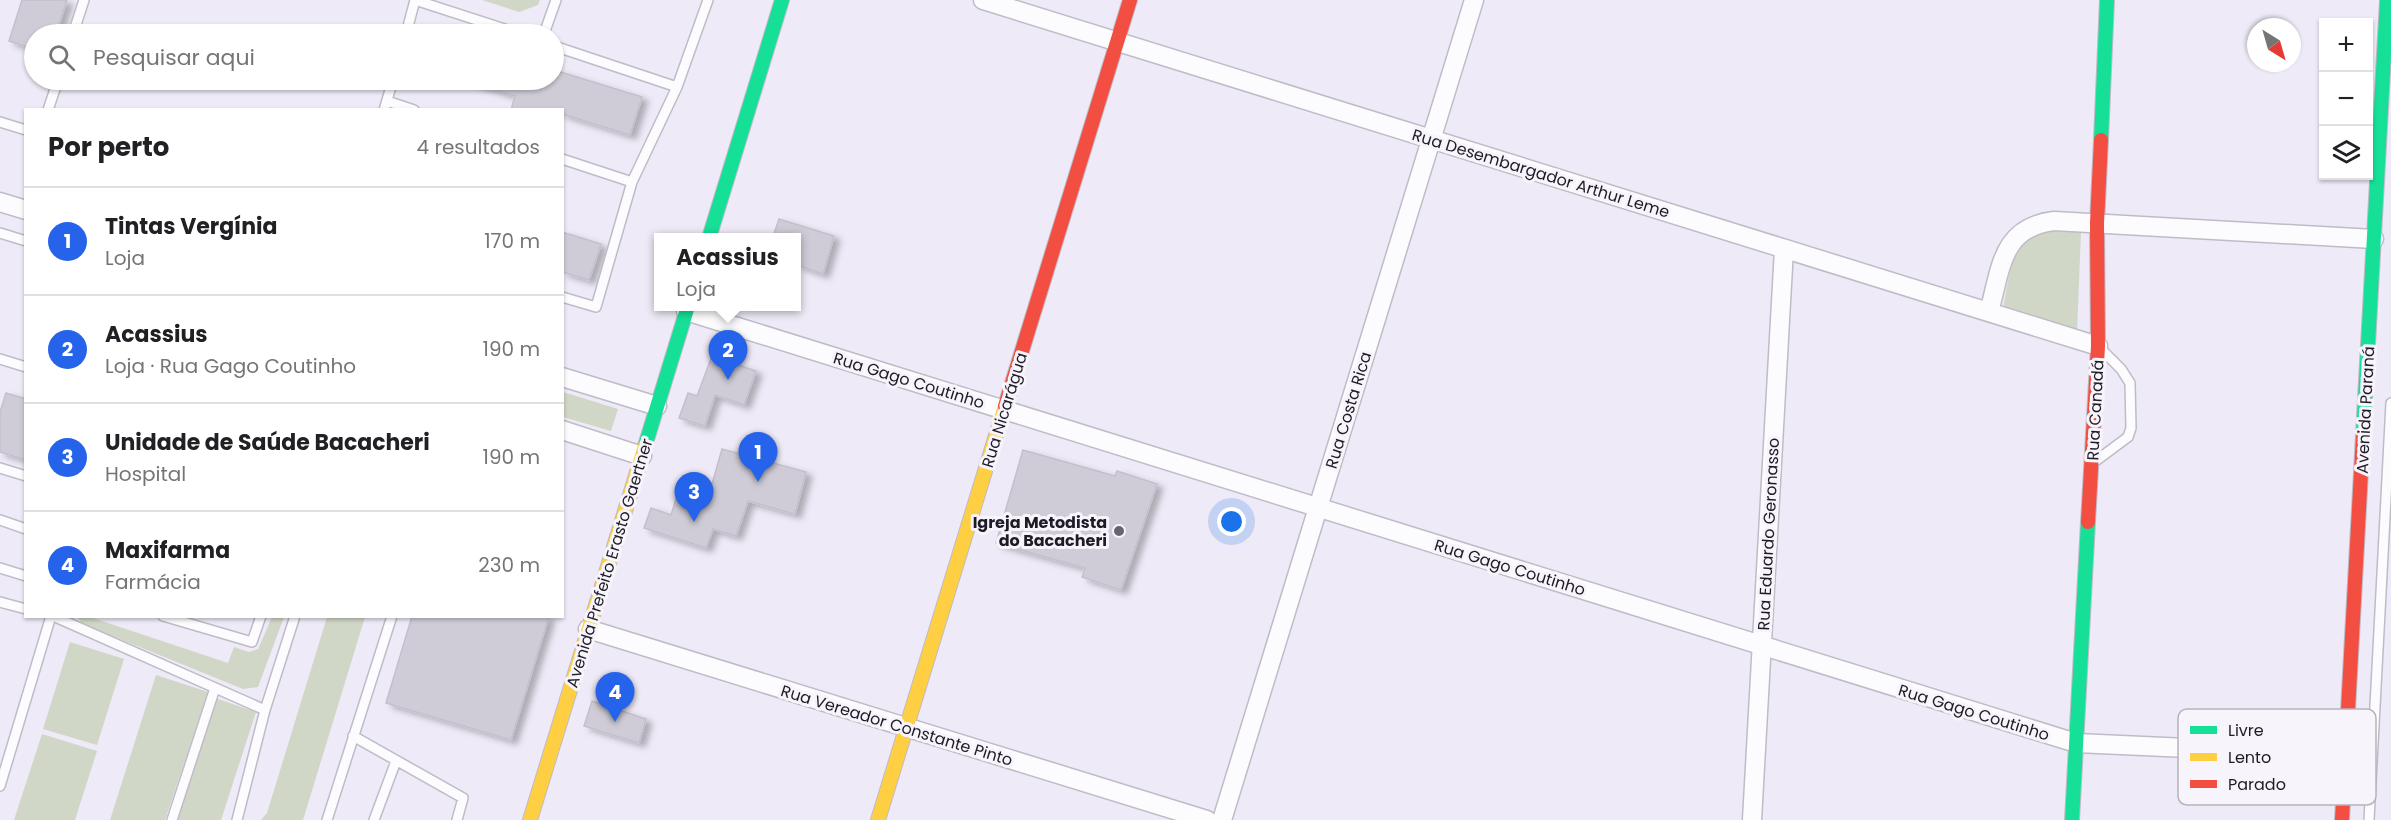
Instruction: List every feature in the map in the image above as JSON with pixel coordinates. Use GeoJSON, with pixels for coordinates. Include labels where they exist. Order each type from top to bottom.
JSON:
{"type":"FeatureCollection","features":[{"type":"Feature","properties":{"kind":"main road"},"geometry":{"type":"LineString","coordinates":[[710,233],[782,0]]}},
{"type":"Feature","properties":{"kind":"main road","name":"Rua Nicarágua"},"geometry":{"type":"LineString","coordinates":[[878,820],[1131,0]]}},
{"type":"Feature","properties":{"kind":"main road","name":"Rua Canadá"},"geometry":{"type":"LineString","coordinates":[[2072,820],[2098,346],[2097,224],[2107,0]]}},
{"type":"Feature","properties":{"kind":"main road","name":"Avenida Paraná"},"geometry":{"type":"LineString","coordinates":[[2348,709],[2387,0]]}},
{"type":"Feature","properties":{"kind":"main road","name":"Avenida Prefeito Erasto Gaertner"},"geometry":{"type":"LineString","coordinates":[[530,820],[686,311]]}},
{"type":"Feature","properties":{"kind":"main road","name":"Avenida Paraná"},"geometry":{"type":"LineString","coordinates":[[2342,820],[2343,805]]}},
{"type":"Feature","properties":{"kind":"street","name":"Rua Desembargador Arthur Leme"},"geometry":{"type":"LineString","coordinates":[[983,0],[2098,346]]}},
{"type":"Feature","properties":{"kind":"street","name":"Rua Costa Rica"},"geometry":{"type":"LineString","coordinates":[[1222,820],[1474,0]]}},
{"type":"Feature","properties":{"kind":"street"},"geometry":{"type":"LineString","coordinates":[[0,201],[24,209]]}},
{"type":"Feature","properties":{"kind":"street"},"geometry":{"type":"LineString","coordinates":[[1989,312],[2006,252],[2012,241],[2024,229],[2038,223],[2054,221],[2374,239]]}},
{"type":"Feature","properties":{"kind":"street","name":"Rua Eduardo Geronasso"},"geometry":{"type":"LineString","coordinates":[[1752,820],[1784,249]]}},
{"type":"Feature","properties":{"kind":"street","name":"Rua Gago Coutinho"},"geometry":{"type":"LineString","coordinates":[[693,311],[1004,410],[2076,743],[2178,748]]}},
{"type":"Feature","properties":{"kind":"street"},"geometry":{"type":"LineString","coordinates":[[564,378],[657,406]]}},
{"type":"Feature","properties":{"kind":"street"},"geometry":{"type":"LineString","coordinates":[[564,431],[642,456]]}},
{"type":"Feature","properties":{"kind":"street","name":"Rua Vereador Constante Pinto"},"geometry":{"type":"LineString","coordinates":[[588,629],[1207,820]]}},
{"type":"Feature","properties":{"kind":"lane"},"geometry":{"type":"LineString","coordinates":[[76,24],[84,0]]}},
{"type":"Feature","properties":{"kind":"lane"},"geometry":{"type":"LineString","coordinates":[[409,24],[415,0],[489,24]]}},
{"type":"Feature","properties":{"kind":"lane"},"geometry":{"type":"LineString","coordinates":[[548,24],[556,0]]}},
{"type":"Feature","properties":{"kind":"lane"},"geometry":{"type":"LineString","coordinates":[[564,298],[596,307],[632,182],[677,87],[708,0]]}},
{"type":"Feature","properties":{"kind":"lane"},"geometry":{"type":"LineString","coordinates":[[564,49],[677,87]]}},
{"type":"Feature","properties":{"kind":"lane"},"geometry":{"type":"LineString","coordinates":[[49,108],[55,90]]}},
{"type":"Feature","properties":{"kind":"lane"},"geometry":{"type":"LineString","coordinates":[[390,90],[386,105],[403,108]]}},
{"type":"Feature","properties":{"kind":"lane"},"geometry":{"type":"LineString","coordinates":[[0,122],[24,129]]}},
{"type":"Feature","properties":{"kind":"lane"},"geometry":{"type":"LineString","coordinates":[[564,160],[632,182]]}},
{"type":"Feature","properties":{"kind":"lane"},"geometry":{"type":"LineString","coordinates":[[0,233],[24,240]]}},
{"type":"Feature","properties":{"kind":"lane"},"geometry":{"type":"LineString","coordinates":[[2092,465],[2127,437],[2131,428],[2130,383],[2121,369],[2098,346]]}},
{"type":"Feature","properties":{"kind":"lane"},"geometry":{"type":"LineString","coordinates":[[0,359],[24,366]]}},
{"type":"Feature","properties":{"kind":"lane"},"geometry":{"type":"LineString","coordinates":[[2375,709],[2391,403]]}},
{"type":"Feature","properties":{"kind":"lane"},"geometry":{"type":"LineString","coordinates":[[0,468],[24,476]]}},
{"type":"Feature","properties":{"kind":"lane"},"geometry":{"type":"LineString","coordinates":[[0,520],[24,528]]}},
{"type":"Feature","properties":{"kind":"lane"},"geometry":{"type":"LineString","coordinates":[[0,568],[24,575]]}},
{"type":"Feature","properties":{"kind":"lane"},"geometry":{"type":"LineString","coordinates":[[0,602],[24,608]]}},
{"type":"Feature","properties":{"kind":"lane"},"geometry":{"type":"LineString","coordinates":[[0,786],[51,618]]}},
{"type":"Feature","properties":{"kind":"lane"},"geometry":{"type":"LineString","coordinates":[[57,618],[265,710]]}},
{"type":"Feature","properties":{"kind":"lane"},"geometry":{"type":"LineString","coordinates":[[170,618],[252,642],[260,618]]}},
{"type":"Feature","properties":{"kind":"lane"},"geometry":{"type":"LineString","coordinates":[[237,820],[265,710],[294,618]]}},
{"type":"Feature","properties":{"kind":"lane"},"geometry":{"type":"LineString","coordinates":[[327,820],[391,618]]}},
{"type":"Feature","properties":{"kind":"lane"},"geometry":{"type":"LineString","coordinates":[[172,820],[215,688]]}},
{"type":"Feature","properties":{"kind":"lane"},"geometry":{"type":"LineString","coordinates":[[354,736],[463,798],[457,820]]}},
{"type":"Feature","properties":{"kind":"lane"},"geometry":{"type":"LineString","coordinates":[[374,820],[396,761]]}},
{"type":"Feature","properties":{"kind":"lane"},"geometry":{"type":"LineString","coordinates":[[2369,820],[2370,805]]}},
{"type":"Feature","properties":{"kind":"green space"},"geometry":{"type":"Polygon","coordinates":[[[482,0],[540,0],[538,5],[519,12],[482,0]]]}},
{"type":"Feature","properties":{"kind":"green space"},"geometry":{"type":"Polygon","coordinates":[[[2047,230],[2081,232],[2077,333],[2003,309],[2010,272],[2018,252],[2025,243],[2047,230]]]}},
{"type":"Feature","properties":{"kind":"green space"},"geometry":{"type":"Polygon","coordinates":[[[564,392],[618,409],[611,431],[564,417],[564,392]]]}},
{"type":"Feature","properties":{"kind":"green space"},"geometry":{"type":"Polygon","coordinates":[[[78,618],[93,618],[228,663],[234,647],[249,652],[258,649],[272,618],[284,618],[258,687],[243,689],[83,624],[78,618]]]}},
{"type":"Feature","properties":{"kind":"green space"},"geometry":{"type":"Polygon","coordinates":[[[327,618],[365,618],[303,820],[261,820],[267,813],[327,618]]]}},
{"type":"Feature","properties":{"kind":"green space"},"geometry":{"type":"Polygon","coordinates":[[[70,642],[124,659],[97,745],[43,729],[70,642]]]}},
{"type":"Feature","properties":{"kind":"green space"},"geometry":{"type":"Polygon","coordinates":[[[156,675],[208,692],[165,820],[110,820],[156,675]]]}},
{"type":"Feature","properties":{"kind":"green space"},"geometry":{"type":"Polygon","coordinates":[[[215,698],[256,712],[221,820],[175,820],[215,698]]]}},
{"type":"Feature","properties":{"kind":"green space"},"geometry":{"type":"Polygon","coordinates":[[[42,734],[97,751],[75,820],[14,820],[42,734]]]}},
{"type":"Feature","properties":{"kind":"building"},"geometry":{"type":"Polygon","coordinates":[[[22,0],[67,0],[59,24],[24,24],[24,46],[9,41],[22,0]]]}},
{"type":"Feature","properties":{"kind":"building"},"geometry":{"type":"Polygon","coordinates":[[[564,73],[642,97],[630,135],[564,115],[564,108],[512,108],[515,96],[496,90],[564,90],[564,73]]]}},
{"type":"Feature","properties":{"kind":"building"},"geometry":{"type":"Polygon","coordinates":[[[779,219],[834,236],[823,274],[801,266],[801,233],[774,233],[779,219]]]}},
{"type":"Feature","properties":{"kind":"building"},"geometry":{"type":"Polygon","coordinates":[[[564,233],[601,244],[589,280],[564,273],[564,233]]]}},
{"type":"Feature","properties":{"kind":"building"},"geometry":{"type":"Polygon","coordinates":[[[712,356],[756,371],[744,405],[715,395],[705,426],[679,418],[688,393],[697,396],[712,356]]]}},
{"type":"Feature","properties":{"kind":"building"},"geometry":{"type":"Polygon","coordinates":[[[6,393],[24,398],[24,459],[0,452],[0,412],[6,393]]]}},
{"type":"Feature","properties":{"kind":"building"},"geometry":{"type":"Polygon","coordinates":[[[722,449],[806,472],[795,514],[748,501],[736,536],[713,529],[706,548],[644,528],[651,508],[671,515],[681,483],[710,491],[722,449]]]}},
{"type":"Feature","properties":{"kind":"building"},"geometry":{"type":"Polygon","coordinates":[[[1023,450],[1115,476],[1117,471],[1157,484],[1121,590],[1082,577],[1085,568],[996,543],[1023,450]]]}},
{"type":"Feature","properties":{"kind":"building"},"geometry":{"type":"Polygon","coordinates":[[[411,618],[548,618],[511,740],[386,703],[411,618]]]}},
{"type":"Feature","properties":{"kind":"building"},"geometry":{"type":"Polygon","coordinates":[[[592,701],[646,719],[639,743],[584,726],[592,701]]]}},
{"type":"Feature","properties":{"kind":"traffic: fast"},"geometry":{"type":"LineString","coordinates":[[711,233],[782,0]]}},
{"type":"Feature","properties":{"kind":"traffic: fast"},"geometry":{"type":"LineString","coordinates":[[2101,140],[2107,0]]}},
{"type":"Feature","properties":{"kind":"traffic: fast"},"geometry":{"type":"LineString","coordinates":[[2363,435],[2387,0]]}},
{"type":"Feature","properties":{"kind":"traffic: fast"},"geometry":{"type":"LineString","coordinates":[[645,446],[686,311]]}},
{"type":"Feature","properties":{"kind":"traffic: fast"},"geometry":{"type":"LineString","coordinates":[[2072,820],[2088,522]]}},
{"type":"Feature","properties":{"kind":"traffic: slow"},"geometry":{"type":"LineString","coordinates":[[878,820],[1005,406]]}},
{"type":"Feature","properties":{"kind":"traffic: slow"},"geometry":{"type":"LineString","coordinates":[[530,820],[645,446]]}},
{"type":"Feature","properties":{"kind":"traffic: jam"},"geometry":{"type":"LineString","coordinates":[[1005,406],[1130,0]]}},
{"type":"Feature","properties":{"kind":"traffic: jam"},"geometry":{"type":"LineString","coordinates":[[2088,522],[2098,346],[2097,223],[2101,140]]}},
{"type":"Feature","properties":{"kind":"traffic: jam"},"geometry":{"type":"LineString","coordinates":[[2348,709],[2363,435]]}},
{"type":"Feature","properties":{"kind":"traffic: jam"},"geometry":{"type":"LineString","coordinates":[[2342,820],[2343,805]]}},
{"type":"Feature","properties":{"kind":"place","name":"Acassius"},"geometry":{"type":"Point","coordinates":[728,380]}},
{"type":"Feature","properties":{"kind":"place","name":"Tintas Vergínia"},"geometry":{"type":"Point","coordinates":[758,482]}},
{"type":"Feature","properties":{"kind":"place","name":"Unidade de Saúde Bacacheri"},"geometry":{"type":"Point","coordinates":[694,522]}},
{"type":"Feature","properties":{"kind":"place","name":"Igreja Metodista do Bacacheri"},"geometry":{"type":"Point","coordinates":[1119,531]}},
{"type":"Feature","properties":{"kind":"place","name":"Maxifarma"},"geometry":{"type":"Point","coordinates":[615,722]}}]}
